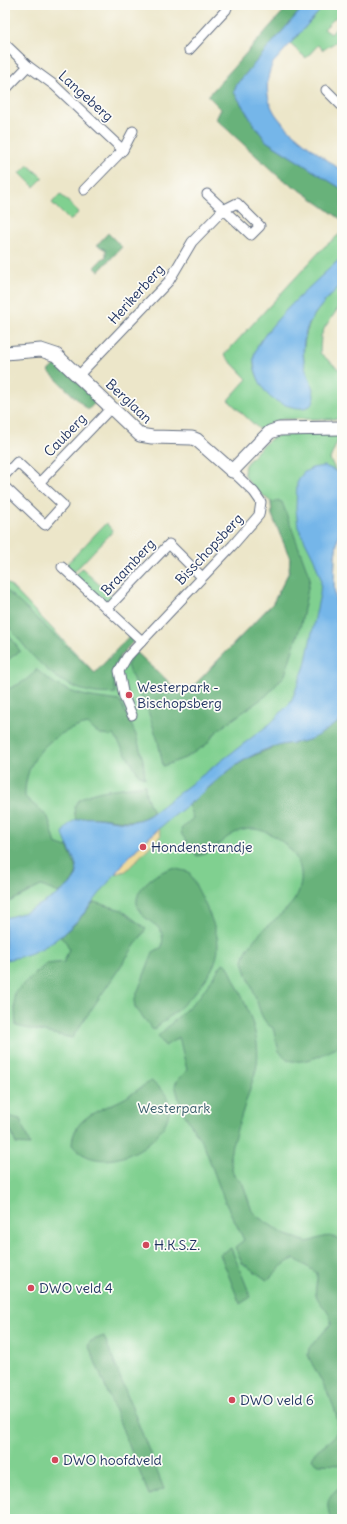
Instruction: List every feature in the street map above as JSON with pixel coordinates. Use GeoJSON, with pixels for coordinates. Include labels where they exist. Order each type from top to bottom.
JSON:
{"type":"FeatureCollection","features":[{"type":"Feature","properties":{"kind":"street"},"geometry":{"type":"LineString","coordinates":[[188,50],[226,10],[228,5]]}},
{"type":"Feature","properties":{"kind":"street","name":"Langeberg"},"geometry":{"type":"LineString","coordinates":[[5,44],[28,66],[54,85],[123,150]]}},
{"type":"Feature","properties":{"kind":"street"},"geometry":{"type":"LineString","coordinates":[[5,90],[28,66]]}},
{"type":"Feature","properties":{"kind":"street"},"geometry":{"type":"LineString","coordinates":[[326,90],[342,106]]}},
{"type":"Feature","properties":{"kind":"street"},"geometry":{"type":"LineString","coordinates":[[84,190],[123,150],[133,131]]}},
{"type":"Feature","properties":{"kind":"street","name":"Herikerberg"},"geometry":{"type":"LineString","coordinates":[[79,375],[169,281],[189,246],[223,210],[207,194]]}},
{"type":"Feature","properties":{"kind":"street","name":"Berglaan"},"geometry":{"type":"LineString","coordinates":[[5,353],[41,350],[56,355],[79,375],[110,408],[144,437],[192,438],[197,440],[232,472]]}},
{"type":"Feature","properties":{"kind":"street","name":"Cauberg"},"geometry":{"type":"LineString","coordinates":[[39,483],[110,408]]}},
{"type":"Feature","properties":{"kind":"street"},"geometry":{"type":"LineString","coordinates":[[232,472],[263,439],[279,429],[342,428]]}},
{"type":"Feature","properties":{"kind":"street"},"geometry":{"type":"LineString","coordinates":[[5,475],[16,462],[63,505],[45,525],[5,487]]}},
{"type":"Feature","properties":{"kind":"street","name":"Bisschopsberg"},"geometry":{"type":"LineString","coordinates":[[132,714],[124,697],[119,671],[127,657],[259,515],[261,502],[254,492],[232,472]]}},
{"type":"Feature","properties":{"kind":"street","name":"Braamberg"},"geometry":{"type":"LineString","coordinates":[[107,609],[168,544],[202,577]]}},
{"type":"Feature","properties":{"kind":"street"},"geometry":{"type":"LineString","coordinates":[[62,567],[142,641]]}},
{"type":"Feature","properties":{"kind":"green space"},"geometry":{"type":"Polygon","coordinates":[[[289,5],[305,5],[237,84],[234,92],[266,141],[342,189],[342,220],[279,177],[216,119],[221,109],[208,96],[289,5]]]}},
{"type":"Feature","properties":{"kind":"green space"},"geometry":{"type":"Polygon","coordinates":[[[325,5],[342,5],[342,11],[324,29],[331,34],[338,26],[342,29],[342,38],[323,50],[318,45],[306,58],[290,44],[325,5]]]}},
{"type":"Feature","properties":{"kind":"green space"},"geometry":{"type":"Polygon","coordinates":[[[28,165],[43,178],[34,187],[20,173],[28,165]]]}},
{"type":"Feature","properties":{"kind":"green space"},"geometry":{"type":"Polygon","coordinates":[[[60,194],[79,212],[70,221],[52,203],[60,194]]]}},
{"type":"Feature","properties":{"kind":"green space"},"geometry":{"type":"Polygon","coordinates":[[[342,232],[342,257],[277,320],[257,347],[254,358],[254,367],[261,384],[264,387],[283,402],[291,406],[302,408],[314,391],[304,365],[305,337],[312,319],[318,309],[342,283],[342,303],[325,327],[321,336],[320,353],[342,372],[342,419],[284,419],[274,421],[260,430],[228,400],[247,379],[224,355],[323,248],[342,232]]]}},
{"type":"Feature","properties":{"kind":"green space"},"geometry":{"type":"Polygon","coordinates":[[[108,233],[122,247],[99,271],[94,267],[106,257],[106,250],[97,245],[108,233]]]}},
{"type":"Feature","properties":{"kind":"green space"},"geometry":{"type":"Polygon","coordinates":[[[57,363],[97,401],[88,410],[48,371],[57,363]]]}},
{"type":"Feature","properties":{"kind":"green space","name":"Westerpark"},"geometry":{"type":"Polygon","coordinates":[[[341,433],[330,459],[342,484],[344,497],[337,539],[334,578],[336,617],[342,642],[342,1519],[5,1519],[5,580],[95,673],[135,651],[184,696],[273,603],[289,572],[290,558],[272,515],[271,502],[257,491],[248,481],[244,471],[245,465],[266,442],[283,434],[341,433]]]}},
{"type":"Feature","properties":{"kind":"green space"},"geometry":{"type":"Polygon","coordinates":[[[271,502],[282,502],[310,578],[301,624],[285,675],[267,695],[218,730],[206,745],[185,758],[163,766],[158,741],[148,711],[127,666],[135,651],[184,696],[273,603],[289,572],[290,558],[272,515],[271,502]]]}},
{"type":"Feature","properties":{"kind":"green space"},"geometry":{"type":"Polygon","coordinates":[[[106,523],[113,531],[73,573],[65,566],[106,523]]]}},
{"type":"Feature","properties":{"kind":"green space"},"geometry":{"type":"Polygon","coordinates":[[[82,568],[115,600],[106,605],[75,576],[82,568]]]}},
{"type":"Feature","properties":{"kind":"green space"},"geometry":{"type":"Polygon","coordinates":[[[5,589],[95,673],[130,635],[134,641],[118,659],[114,670],[114,684],[116,693],[86,691],[73,687],[61,680],[38,662],[6,622],[4,612],[5,589]]]}},
{"type":"Feature","properties":{"kind":"green space"},"geometry":{"type":"Polygon","coordinates":[[[5,629],[20,651],[5,662],[5,629]]]}},
{"type":"Feature","properties":{"kind":"green space"},"geometry":{"type":"Polygon","coordinates":[[[36,669],[46,678],[75,693],[95,698],[120,701],[136,735],[143,760],[145,778],[139,775],[114,735],[106,736],[100,734],[93,730],[88,724],[62,733],[42,749],[29,770],[25,797],[48,817],[56,844],[64,847],[67,846],[77,871],[70,884],[59,893],[41,886],[5,904],[5,690],[26,679],[36,669]]]}},
{"type":"Feature","properties":{"kind":"green space"},"geometry":{"type":"Polygon","coordinates":[[[342,720],[342,1045],[308,1060],[287,1060],[279,1051],[273,1028],[266,1023],[262,1015],[243,960],[244,955],[253,941],[285,911],[297,895],[301,885],[301,873],[298,861],[291,850],[273,835],[254,829],[240,831],[233,834],[210,851],[197,856],[182,835],[181,829],[193,818],[188,805],[231,769],[248,758],[280,745],[308,740],[342,720]]]}},
{"type":"Feature","properties":{"kind":"green space"},"geometry":{"type":"Polygon","coordinates":[[[145,785],[146,795],[153,813],[144,818],[125,821],[96,818],[76,820],[74,810],[75,806],[81,799],[88,795],[108,790],[145,785]]]}},
{"type":"Feature","properties":{"kind":"green space"},"geometry":{"type":"Polygon","coordinates":[[[172,868],[189,872],[212,920],[218,947],[216,959],[211,971],[203,982],[184,1004],[153,1030],[135,1007],[134,1001],[153,952],[162,947],[163,939],[159,929],[143,915],[139,910],[137,903],[141,889],[146,883],[159,873],[172,868]]]}},
{"type":"Feature","properties":{"kind":"green space"},"geometry":{"type":"Polygon","coordinates":[[[94,902],[122,910],[146,929],[72,1038],[16,1026],[14,993],[46,964],[64,962],[69,949],[66,942],[60,937],[75,924],[94,902]]]}},
{"type":"Feature","properties":{"kind":"green space"},"geometry":{"type":"Polygon","coordinates":[[[223,963],[228,966],[250,1016],[257,1043],[258,1057],[256,1070],[232,1145],[230,1156],[234,1175],[243,1184],[252,1211],[258,1217],[284,1234],[307,1242],[329,1236],[342,1241],[342,1465],[318,1464],[312,1459],[315,1452],[335,1435],[338,1427],[337,1417],[329,1395],[308,1355],[309,1348],[331,1324],[328,1312],[316,1295],[317,1273],[295,1259],[287,1262],[267,1280],[242,1263],[235,1247],[244,1240],[225,1202],[205,1148],[182,1110],[175,1085],[178,1079],[187,1070],[179,1037],[165,1046],[158,1036],[200,996],[223,963]]]}},
{"type":"Feature","properties":{"kind":"green space"},"geometry":{"type":"Polygon","coordinates":[[[151,1081],[163,1091],[169,1105],[166,1121],[157,1135],[142,1148],[125,1156],[106,1160],[87,1157],[72,1145],[74,1135],[83,1120],[99,1110],[125,1098],[151,1081]]]}},
{"type":"Feature","properties":{"kind":"green space"},"geometry":{"type":"Polygon","coordinates":[[[5,1110],[8,1116],[20,1119],[30,1145],[16,1144],[11,1131],[5,1132],[5,1110]]]}},
{"type":"Feature","properties":{"kind":"green space"},"geometry":{"type":"Polygon","coordinates":[[[231,1248],[251,1297],[240,1304],[220,1254],[231,1248]]]}},
{"type":"Feature","properties":{"kind":"green space"},"geometry":{"type":"Polygon","coordinates":[[[104,1336],[164,1489],[149,1495],[88,1344],[91,1341],[104,1336]]]}},
{"type":"Feature","properties":{"kind":"green space"},"geometry":{"type":"Polygon","coordinates":[[[342,1486],[342,1519],[331,1519],[328,1508],[330,1496],[342,1486]]]}},
{"type":"Feature","properties":{"kind":"sand","name":"Hondenstrandje"},"geometry":{"type":"Polygon","coordinates":[[[159,829],[161,835],[126,871],[115,874],[129,855],[159,829]]]}},
{"type":"Feature","properties":{"kind":"water"},"geometry":{"type":"Polygon","coordinates":[[[305,5],[325,5],[273,63],[267,86],[270,104],[278,118],[285,126],[304,143],[342,171],[342,189],[266,141],[234,92],[237,84],[305,5]]]}},
{"type":"Feature","properties":{"kind":"water"},"geometry":{"type":"Polygon","coordinates":[[[342,257],[342,283],[312,317],[305,335],[303,357],[313,390],[314,400],[308,407],[303,408],[296,408],[283,404],[268,395],[258,377],[254,366],[254,356],[258,345],[267,332],[292,304],[342,257]]]}},
{"type":"Feature","properties":{"kind":"water"},"geometry":{"type":"Polygon","coordinates":[[[324,466],[338,473],[342,482],[342,513],[335,556],[334,582],[337,620],[342,640],[342,720],[312,738],[302,742],[268,748],[235,766],[146,840],[129,857],[85,912],[69,929],[51,943],[30,953],[5,960],[5,918],[23,913],[55,896],[64,890],[76,877],[76,866],[63,833],[68,825],[75,820],[83,818],[129,822],[145,818],[271,723],[291,702],[305,666],[320,594],[321,579],[314,559],[298,527],[296,509],[297,483],[303,473],[312,468],[324,466]]]}},
{"type":"Feature","properties":{"kind":"place","name":"Westerpark - Bischopsberg"},"geometry":{"type":"Point","coordinates":[129,695]}},
{"type":"Feature","properties":{"kind":"place","name":"Hondenstrandje"},"geometry":{"type":"Point","coordinates":[143,847]}},
{"type":"Feature","properties":{"kind":"place","name":"H.K.S.Z."},"geometry":{"type":"Point","coordinates":[146,1245]}},
{"type":"Feature","properties":{"kind":"place","name":"DWO veld 4"},"geometry":{"type":"Point","coordinates":[31,1288]}},
{"type":"Feature","properties":{"kind":"place","name":"DWO veld 6"},"geometry":{"type":"Point","coordinates":[232,1400]}},
{"type":"Feature","properties":{"kind":"place","name":"DWO hoofdveld"},"geometry":{"type":"Point","coordinates":[55,1460]}}]}
